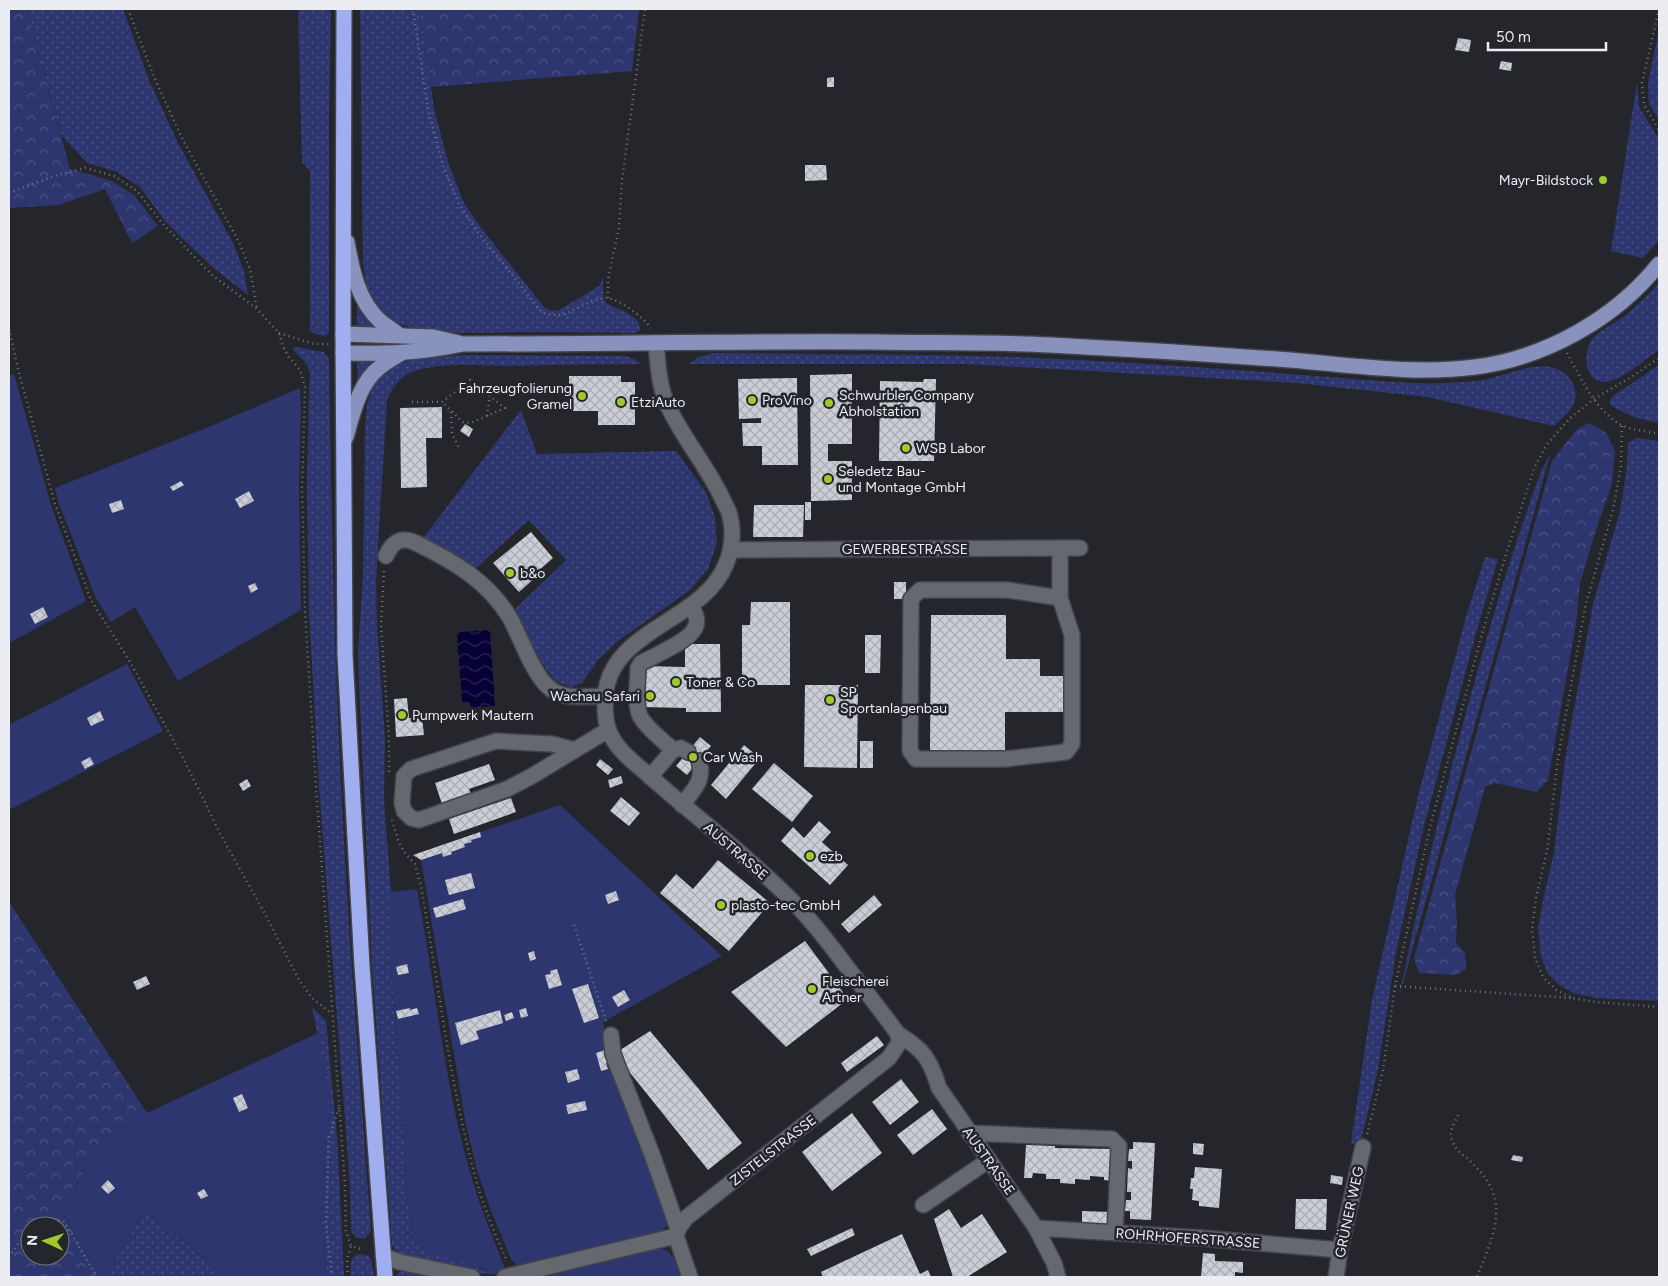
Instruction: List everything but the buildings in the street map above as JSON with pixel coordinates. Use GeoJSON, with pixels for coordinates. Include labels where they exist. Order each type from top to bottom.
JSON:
{"type":"FeatureCollection","features":[{"type":"Feature","properties":{"kind":"highway"},"geometry":{"type":"LineString","coordinates":[[344,9],[343,446],[346,664],[361,956],[385,1277]]}},
{"type":"Feature","properties":{"kind":"main road"},"geometry":{"type":"LineString","coordinates":[[343,225],[353,272],[366,304],[380,322],[400,335]]}},
{"type":"Feature","properties":{"kind":"main road"},"geometry":{"type":"LineString","coordinates":[[343,354],[400,354],[435,350],[463,344],[1013,343],[1174,352],[1422,371],[1476,367],[1521,357],[1562,340],[1586,327],[1617,306],[1648,278],[1659,264]]}},
{"type":"Feature","properties":{"kind":"main road"},"geometry":{"type":"LineString","coordinates":[[343,334],[433,337],[463,344]]}},
{"type":"Feature","properties":{"kind":"main road"},"geometry":{"type":"LineString","coordinates":[[343,446],[354,409],[365,384],[378,368],[400,354]]}},
{"type":"Feature","properties":{"kind":"street","name":"AUSTRASSE"},"geometry":{"type":"LineString","coordinates":[[656,343],[660,380],[667,406],[687,442],[711,477],[730,516],[732,531],[731,550],[724,570],[700,599],[644,636],[625,653],[610,673],[605,696],[605,714],[608,730],[618,748],[756,868],[808,916],[898,1034],[923,1053],[933,1068],[939,1088],[1036,1228],[1054,1263],[1058,1277]]}},
{"type":"Feature","properties":{"kind":"street"},"geometry":{"type":"LineString","coordinates":[[386,556],[392,544],[409,540],[451,561],[476,578],[500,603],[510,618],[540,677],[552,690],[562,695],[605,696]]}},
{"type":"Feature","properties":{"kind":"street"},"geometry":{"type":"LineString","coordinates":[[1060,548],[1060,598],[1072,635],[1072,744],[1066,752],[1004,759],[916,759],[910,751],[911,599],[920,590],[1008,590],[1060,598]]}},
{"type":"Feature","properties":{"kind":"street","name":"GEWERBESTRASSE"},"geometry":{"type":"LineString","coordinates":[[731,550],[1080,548]]}},
{"type":"Feature","properties":{"kind":"street"},"geometry":{"type":"LineString","coordinates":[[682,804],[699,783],[702,771],[687,755],[647,725],[640,715],[637,703],[638,668],[641,663],[686,638],[694,631],[697,622],[696,614],[690,606]]}},
{"type":"Feature","properties":{"kind":"street"},"geometry":{"type":"LineString","coordinates":[[575,750],[552,744],[496,741],[411,768],[404,776],[402,789],[404,811],[411,818],[419,820],[507,789],[532,776],[575,750],[608,730]]}},
{"type":"Feature","properties":{"kind":"street"},"geometry":{"type":"LineString","coordinates":[[650,776],[687,755]]}},
{"type":"Feature","properties":{"kind":"street","name":"ZISTELSTRASSE"},"geometry":{"type":"LineString","coordinates":[[677,1233],[686,1218],[889,1058],[899,1043],[898,1034]]}},
{"type":"Feature","properties":{"kind":"street"},"geometry":{"type":"LineString","coordinates":[[611,1035],[613,1054],[653,1157],[690,1277]]}},
{"type":"Feature","properties":{"kind":"street"},"geometry":{"type":"LineString","coordinates":[[969,1133],[1112,1139],[1119,1146],[1115,1233]]}},
{"type":"Feature","properties":{"kind":"street","name":"GRÜNER WEG"},"geometry":{"type":"LineString","coordinates":[[1336,1277],[1340,1250],[1363,1147]]}},
{"type":"Feature","properties":{"kind":"street"},"geometry":{"type":"LineString","coordinates":[[922,1205],[989,1160]]}},
{"type":"Feature","properties":{"kind":"street","name":"ROHRHOFERSTRASSE"},"geometry":{"type":"LineString","coordinates":[[1036,1228],[1202,1238],[1340,1250]]}},
{"type":"Feature","properties":{"kind":"street"},"geometry":{"type":"LineString","coordinates":[[510,1277],[677,1233]]}},
{"type":"Feature","properties":{"kind":"street"},"geometry":{"type":"LineString","coordinates":[[384,1256],[400,1262],[472,1277]]}},
{"type":"Feature","properties":{"kind":"path"},"geometry":{"type":"LineString","coordinates":[[128,9],[154,77],[183,140],[239,242],[250,269],[256,309]]}},
{"type":"Feature","properties":{"kind":"path"},"geometry":{"type":"LineString","coordinates":[[413,9],[428,110],[444,166],[459,204],[476,230],[540,311],[550,316],[561,315],[588,303],[608,298],[628,307],[644,319],[652,329],[656,343]]}},
{"type":"Feature","properties":{"kind":"path"},"geometry":{"type":"LineString","coordinates":[[608,298],[608,279],[618,228],[622,180],[645,9]]}},
{"type":"Feature","properties":{"kind":"path"},"geometry":{"type":"LineString","coordinates":[[1659,9],[1642,83],[1644,105],[1659,130]]}},
{"type":"Feature","properties":{"kind":"path"},"geometry":{"type":"LineString","coordinates":[[9,193],[57,175],[85,168],[114,176],[137,192],[162,224],[212,275],[256,309],[279,333],[289,357],[300,370],[305,387],[302,487],[306,612],[332,1014],[340,1107],[346,1230],[351,1246],[347,1260],[348,1277]]}},
{"type":"Feature","properties":{"kind":"path"},"geometry":{"type":"LineString","coordinates":[[9,329],[19,373],[55,504],[91,600],[129,660],[179,750],[223,839],[300,980],[312,998],[332,1014]]}},
{"type":"Feature","properties":{"kind":"path"},"geometry":{"type":"LineString","coordinates":[[279,333],[314,344]]}},
{"type":"Feature","properties":{"kind":"path"},"geometry":{"type":"LineString","coordinates":[[1562,340],[1594,399],[1612,418],[1622,426],[1659,434]]}},
{"type":"Feature","properties":{"kind":"path"},"geometry":{"type":"LineString","coordinates":[[1363,1147],[1383,1071],[1395,986],[1430,828],[1482,634],[1535,466],[1548,443],[1570,418],[1594,399],[1659,358]]}},
{"type":"Feature","properties":{"kind":"path"},"geometry":{"type":"LineString","coordinates":[[412,402],[442,402],[470,380],[505,408],[471,423],[463,422],[442,402]]}},
{"type":"Feature","properties":{"kind":"path"},"geometry":{"type":"LineString","coordinates":[[487,416],[490,396]]}},
{"type":"Feature","properties":{"kind":"path"},"geometry":{"type":"LineString","coordinates":[[452,411],[452,434],[459,448]]}},
{"type":"Feature","properties":{"kind":"path"},"geometry":{"type":"LineString","coordinates":[[1572,998],[1556,990],[1543,977],[1535,958],[1532,928],[1536,898],[1547,852],[1558,758],[1586,603],[1613,510],[1621,466],[1622,426]]}},
{"type":"Feature","properties":{"kind":"path"},"geometry":{"type":"LineString","coordinates":[[386,556],[382,582],[381,626],[389,738],[389,773]]}},
{"type":"Feature","properties":{"kind":"path"},"geometry":{"type":"LineString","coordinates":[[391,815],[398,840],[404,852],[415,864],[421,886],[455,1088],[474,1173],[510,1277]]}},
{"type":"Feature","properties":{"kind":"path"},"geometry":{"type":"LineString","coordinates":[[574,926],[611,1035]]}},
{"type":"Feature","properties":{"kind":"path"},"geometry":{"type":"LineString","coordinates":[[1395,986],[1572,998],[1596,1002],[1659,1007]]}},
{"type":"Feature","properties":{"kind":"path"},"geometry":{"type":"LineString","coordinates":[[332,1277],[326,1222],[329,1138],[340,1107]]}},
{"type":"Feature","properties":{"kind":"path"},"geometry":{"type":"LineString","coordinates":[[1458,1115],[1452,1126],[1451,1136],[1455,1148],[1475,1165],[1490,1184],[1496,1206],[1494,1230],[1477,1277]]}},
{"type":"Feature","properties":{"kind":"path"},"geometry":{"type":"LineString","coordinates":[[70,1232],[97,1277]]}},
{"type":"Feature","properties":{"kind":"path"},"geometry":{"type":"LineString","coordinates":[[9,1257],[20,1241]]}},
{"type":"Feature","properties":{"kind":"path"},"geometry":{"type":"LineString","coordinates":[[351,1246],[362,1249]]}},
{"type":"Feature","properties":{"kind":"green space"},"geometry":{"type":"Polygon","coordinates":[[[9,9],[27,9],[70,169],[112,181],[134,195],[158,226],[132,243],[105,189],[59,205],[9,208],[9,9]]]}},
{"type":"Feature","properties":{"kind":"green space"},"geometry":{"type":"Polygon","coordinates":[[[27,9],[123,9],[149,80],[178,143],[234,245],[244,271],[248,295],[216,270],[165,221],[140,187],[115,171],[87,163],[61,135],[27,9]]]}},
{"type":"Feature","properties":{"kind":"green space"},"geometry":{"type":"Polygon","coordinates":[[[298,9],[329,9],[331,13],[329,333],[325,336],[310,331],[310,171],[302,162],[298,9]]]}},
{"type":"Feature","properties":{"kind":"green space"},"geometry":{"type":"Polygon","coordinates":[[[360,9],[420,9],[434,109],[449,165],[464,203],[481,228],[544,307],[551,311],[559,310],[599,286],[603,278],[605,302],[632,316],[639,325],[640,330],[635,333],[470,333],[433,331],[399,324],[380,312],[369,292],[363,262],[360,9]]]}},
{"type":"Feature","properties":{"kind":"green space"},"geometry":{"type":"Polygon","coordinates":[[[420,9],[639,9],[632,71],[431,87],[420,9]]]}},
{"type":"Feature","properties":{"kind":"green space"},"geometry":{"type":"Polygon","coordinates":[[[1659,30],[1659,120],[1649,104],[1648,83],[1659,30]]]}},
{"type":"Feature","properties":{"kind":"green space"},"geometry":{"type":"Polygon","coordinates":[[[1637,82],[1639,107],[1659,139],[1659,240],[1643,258],[1611,251],[1637,82]]]}},
{"type":"Feature","properties":{"kind":"green space"},"geometry":{"type":"Polygon","coordinates":[[[1659,282],[1659,350],[1616,379],[1602,382],[1595,379],[1587,367],[1587,351],[1590,343],[1594,337],[1626,315],[1659,282]]]}},
{"type":"Feature","properties":{"kind":"green space"},"geometry":{"type":"Polygon","coordinates":[[[357,306],[375,326],[375,327],[357,327],[357,306]]]}},
{"type":"Feature","properties":{"kind":"green space"},"geometry":{"type":"Polygon","coordinates":[[[295,347],[324,352],[329,359],[334,598],[342,802],[371,1231],[365,1239],[355,1237],[351,1230],[350,1184],[319,787],[309,612],[307,487],[310,377],[306,364],[293,349],[295,347]]]}},
{"type":"Feature","properties":{"kind":"green space"},"geometry":{"type":"Polygon","coordinates":[[[713,353],[1014,357],[1156,364],[1424,383],[1476,381],[1541,366],[1552,367],[1566,375],[1573,384],[1576,397],[1571,408],[1554,426],[1427,397],[1297,383],[966,364],[689,364],[699,357],[713,353]]]}},
{"type":"Feature","properties":{"kind":"green space"},"geometry":{"type":"Polygon","coordinates":[[[463,355],[625,356],[642,364],[456,365],[430,367],[404,376],[395,385],[387,400],[376,580],[377,626],[385,738],[384,800],[391,892],[391,963],[401,1087],[407,1198],[415,1245],[496,1274],[485,1274],[404,1256],[396,1251],[392,1245],[372,966],[359,684],[358,651],[363,577],[367,404],[373,387],[383,373],[397,365],[412,360],[463,355]]]}},
{"type":"Feature","properties":{"kind":"green space"},"geometry":{"type":"Polygon","coordinates":[[[358,360],[375,361],[358,382],[357,363],[358,360]]]}},
{"type":"Feature","properties":{"kind":"green space"},"geometry":{"type":"Polygon","coordinates":[[[1659,365],[1659,423],[1634,417],[1611,405],[1610,401],[1613,396],[1659,365]]]}},
{"type":"Feature","properties":{"kind":"green space"},"geometry":{"type":"Polygon","coordinates":[[[14,374],[51,505],[86,601],[9,643],[9,376],[14,374]]]}},
{"type":"Feature","properties":{"kind":"green space"},"geometry":{"type":"Polygon","coordinates":[[[300,388],[301,610],[178,681],[135,607],[111,622],[96,598],[59,504],[55,488],[211,426],[300,388]]]}},
{"type":"Feature","properties":{"kind":"green space"},"geometry":{"type":"Polygon","coordinates":[[[521,410],[537,454],[676,451],[706,492],[715,517],[717,543],[708,569],[690,590],[618,641],[598,660],[582,683],[571,687],[556,682],[541,662],[513,611],[566,560],[529,520],[476,568],[455,554],[423,538],[521,410]]]}},
{"type":"Feature","properties":{"kind":"green space"},"geometry":{"type":"Polygon","coordinates":[[[1589,423],[1607,433],[1615,452],[1612,484],[1580,583],[1576,624],[1548,780],[1537,792],[1495,783],[1485,787],[1455,895],[1456,943],[1465,953],[1466,969],[1456,975],[1419,973],[1414,958],[1552,461],[1576,430],[1589,423]]]}},
{"type":"Feature","properties":{"kind":"green space"},"geometry":{"type":"Polygon","coordinates":[[[1637,438],[1659,441],[1659,1001],[1596,998],[1574,993],[1559,985],[1548,974],[1541,957],[1538,929],[1554,853],[1565,759],[1593,604],[1620,511],[1627,467],[1628,443],[1637,438]]]}},
{"type":"Feature","properties":{"kind":"green space"},"geometry":{"type":"Polygon","coordinates":[[[1550,455],[1399,997],[1432,847],[1470,698],[1512,555],[1537,482],[1550,455]]]}},
{"type":"Feature","properties":{"kind":"green space"},"geometry":{"type":"Polygon","coordinates":[[[1485,557],[1498,559],[1424,826],[1396,952],[1378,1070],[1360,1144],[1351,1143],[1372,1000],[1418,796],[1467,613],[1485,557]]]}},
{"type":"Feature","properties":{"kind":"green space"},"geometry":{"type":"Polygon","coordinates":[[[127,664],[163,731],[9,810],[9,725],[127,664]]]}},
{"type":"Feature","properties":{"kind":"green space"},"geometry":{"type":"Polygon","coordinates":[[[560,805],[722,956],[603,1022],[609,1049],[670,1221],[659,1235],[525,1268],[517,1266],[511,1259],[491,1211],[477,1170],[466,1125],[421,860],[413,855],[560,805]]]}},
{"type":"Feature","properties":{"kind":"green space"},"geometry":{"type":"Polygon","coordinates":[[[417,889],[447,1070],[462,1141],[478,1199],[505,1268],[502,1272],[496,1274],[482,1268],[423,1251],[415,1245],[407,1198],[401,1087],[391,963],[391,892],[417,889]]]}},
{"type":"Feature","properties":{"kind":"green space"},"geometry":{"type":"Polygon","coordinates":[[[9,902],[147,1113],[90,1162],[60,1209],[64,1216],[20,1216],[20,1266],[70,1266],[70,1226],[101,1277],[9,1277],[9,902]]]}},
{"type":"Feature","properties":{"kind":"green space"},"geometry":{"type":"Polygon","coordinates":[[[312,1007],[326,1021],[337,1137],[344,1277],[326,1277],[322,1222],[326,1137],[332,1108],[312,1007]]]}},
{"type":"Feature","properties":{"kind":"green space"},"geometry":{"type":"Polygon","coordinates":[[[318,1033],[332,1108],[326,1137],[322,1222],[326,1277],[225,1277],[149,1213],[141,1216],[105,1277],[101,1277],[70,1226],[70,1216],[64,1216],[60,1209],[90,1162],[147,1113],[318,1033]]]}},
{"type":"Feature","properties":{"kind":"green space"},"geometry":{"type":"Polygon","coordinates":[[[149,1213],[225,1277],[105,1277],[141,1216],[149,1213]]]}},
{"type":"Feature","properties":{"kind":"green space"},"geometry":{"type":"Polygon","coordinates":[[[654,1247],[667,1250],[676,1261],[682,1277],[533,1277],[654,1247]]]}},
{"type":"Feature","properties":{"kind":"green space"},"geometry":{"type":"Polygon","coordinates":[[[359,1254],[371,1258],[374,1277],[351,1277],[352,1260],[355,1255],[359,1254]]]}},
{"type":"Feature","properties":{"kind":"green space"},"geometry":{"type":"Polygon","coordinates":[[[406,1269],[449,1277],[395,1277],[401,1270],[406,1269]]]}},
{"type":"Feature","properties":{"kind":"water"},"geometry":{"type":"Polygon","coordinates":[[[490,630],[495,706],[470,708],[470,702],[462,702],[457,632],[490,630]]]}},
{"type":"Feature","properties":{"kind":"place","name":"Mayr-Bildstock"},"geometry":{"type":"Point","coordinates":[1603,180]}},
{"type":"Feature","properties":{"kind":"place","name":"Fahrzeugfolierung Gramel"},"geometry":{"type":"Point","coordinates":[582,396]}},
{"type":"Feature","properties":{"kind":"place","name":"ProVino"},"geometry":{"type":"Point","coordinates":[752,400]}},
{"type":"Feature","properties":{"kind":"place","name":"EtziAuto"},"geometry":{"type":"Point","coordinates":[621,402]}},
{"type":"Feature","properties":{"kind":"place","name":"Schwurbler Company Abholstation"},"geometry":{"type":"Point","coordinates":[829,403]}},
{"type":"Feature","properties":{"kind":"place","name":"WSB Labor"},"geometry":{"type":"Point","coordinates":[906,448]}},
{"type":"Feature","properties":{"kind":"place","name":"Seledetz Bau- und Montage GmbH"},"geometry":{"type":"Point","coordinates":[828,479]}},
{"type":"Feature","properties":{"kind":"place","name":"b&o"},"geometry":{"type":"Point","coordinates":[510,573]}},
{"type":"Feature","properties":{"kind":"place","name":"Toner & Co"},"geometry":{"type":"Point","coordinates":[676,682]}},
{"type":"Feature","properties":{"kind":"place","name":"Wachau Safari"},"geometry":{"type":"Point","coordinates":[650,696]}},
{"type":"Feature","properties":{"kind":"place","name":"SP Sportanlagenbau"},"geometry":{"type":"Point","coordinates":[830,700]}},
{"type":"Feature","properties":{"kind":"place","name":"Pumpwerk Mautern"},"geometry":{"type":"Point","coordinates":[402,715]}},
{"type":"Feature","properties":{"kind":"place","name":"Car Wash"},"geometry":{"type":"Point","coordinates":[693,757]}},
{"type":"Feature","properties":{"kind":"place","name":"ezb"},"geometry":{"type":"Point","coordinates":[810,856]}},
{"type":"Feature","properties":{"kind":"place","name":"plasto-tec GmbH"},"geometry":{"type":"Point","coordinates":[721,905]}},
{"type":"Feature","properties":{"kind":"place","name":"Fleischerei Artner"},"geometry":{"type":"Point","coordinates":[812,989]}}]}
